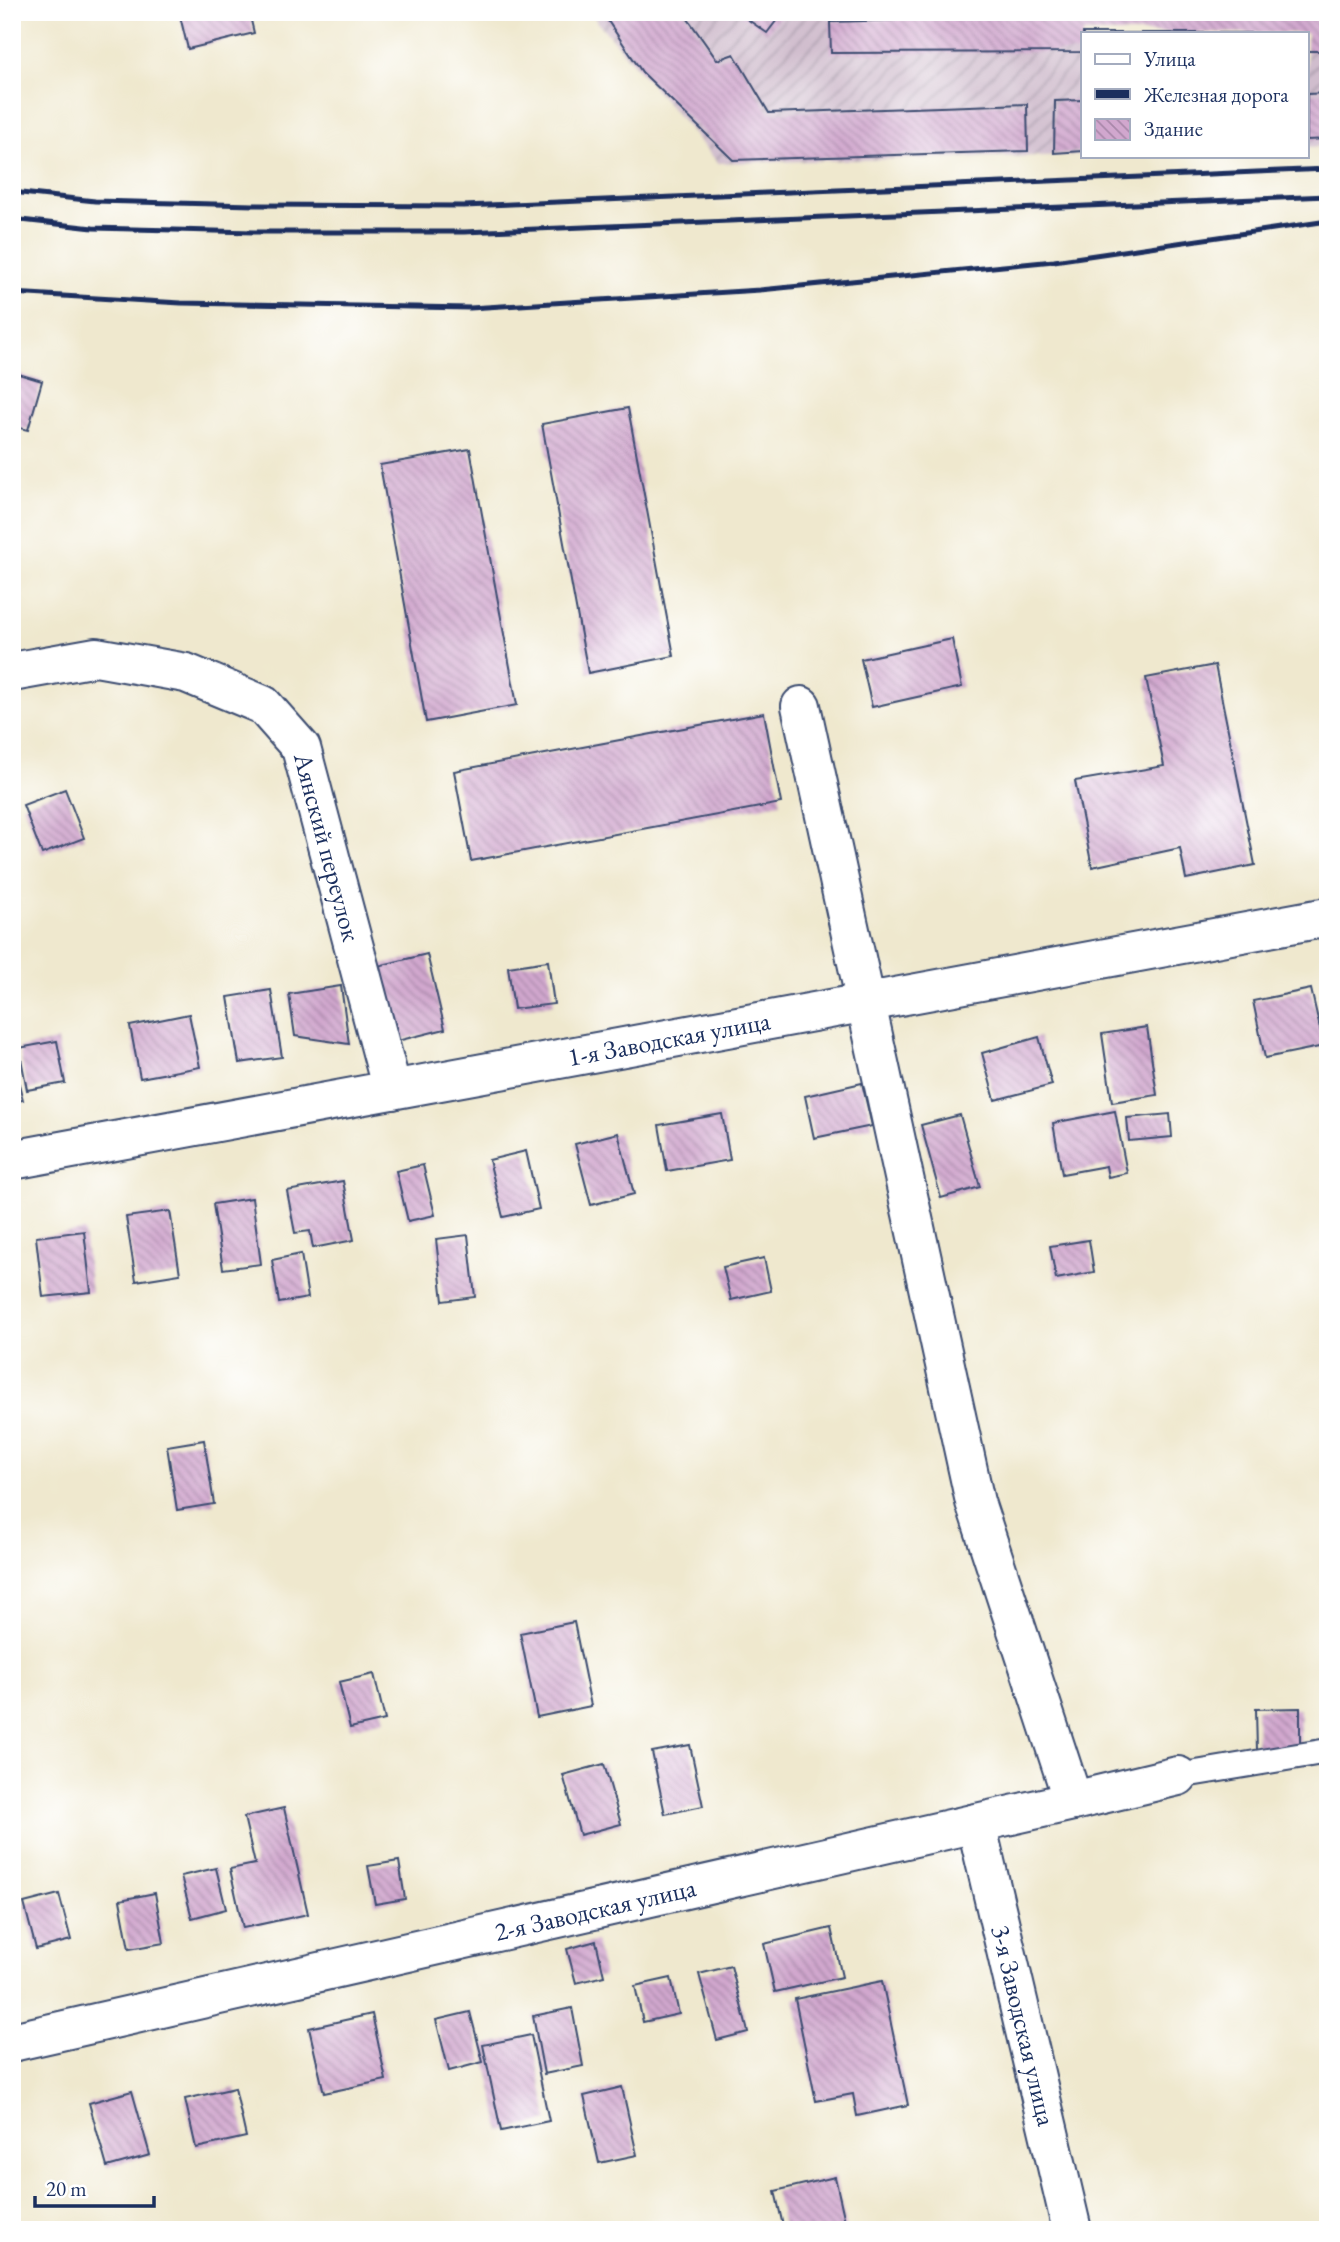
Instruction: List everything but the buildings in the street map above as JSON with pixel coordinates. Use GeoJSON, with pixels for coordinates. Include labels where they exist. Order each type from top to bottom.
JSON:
{"type":"FeatureCollection","features":[{"type":"Feature","properties":{"kind":"street","name":"Аянский переулок"},"geometry":{"type":"LineString","coordinates":[[12,672],[96,657],[186,673],[263,705],[301,748],[392,1090]]}},
{"type":"Feature","properties":{"kind":"street"},"geometry":{"type":"LineString","coordinates":[[801,706],[975,1502],[1073,1801]]}},
{"type":"Feature","properties":{"kind":"street","name":"1-я Заводская улица"},"geometry":{"type":"LineString","coordinates":[[12,1160],[1328,917]]}},
{"type":"Feature","properties":{"kind":"street","name":"2-я Заводская улица"},"geometry":{"type":"LineString","coordinates":[[12,2042],[1178,1776]]}},
{"type":"Feature","properties":{"kind":"street","name":"3-я Заводская улица"},"geometry":{"type":"LineString","coordinates":[[976,1823],[1072,2230]]}},
{"type":"Feature","properties":{"kind":"lane"},"geometry":{"type":"LineString","coordinates":[[1178,1776],[1328,1751]]}},
{"type":"Feature","properties":{"kind":"shaded area"},"geometry":{"type":"Polygon","coordinates":[[[594,12],[1328,12],[1328,146],[1308,147],[1308,32],[1081,32],[1081,155],[718,163],[595,19],[594,12]]]}},
{"type":"Feature","properties":{"kind":"railway"},"geometry":{"type":"LineString","coordinates":[[12,192],[95,201],[464,206],[1328,169]]}},
{"type":"Feature","properties":{"kind":"railway"},"geometry":{"type":"LineString","coordinates":[[12,219],[93,228],[254,232],[464,232],[1328,196]]}},
{"type":"Feature","properties":{"kind":"railway"},"geometry":{"type":"LineString","coordinates":[[12,293],[181,303],[470,308],[760,290],[1054,261],[1328,221]]}}]}
